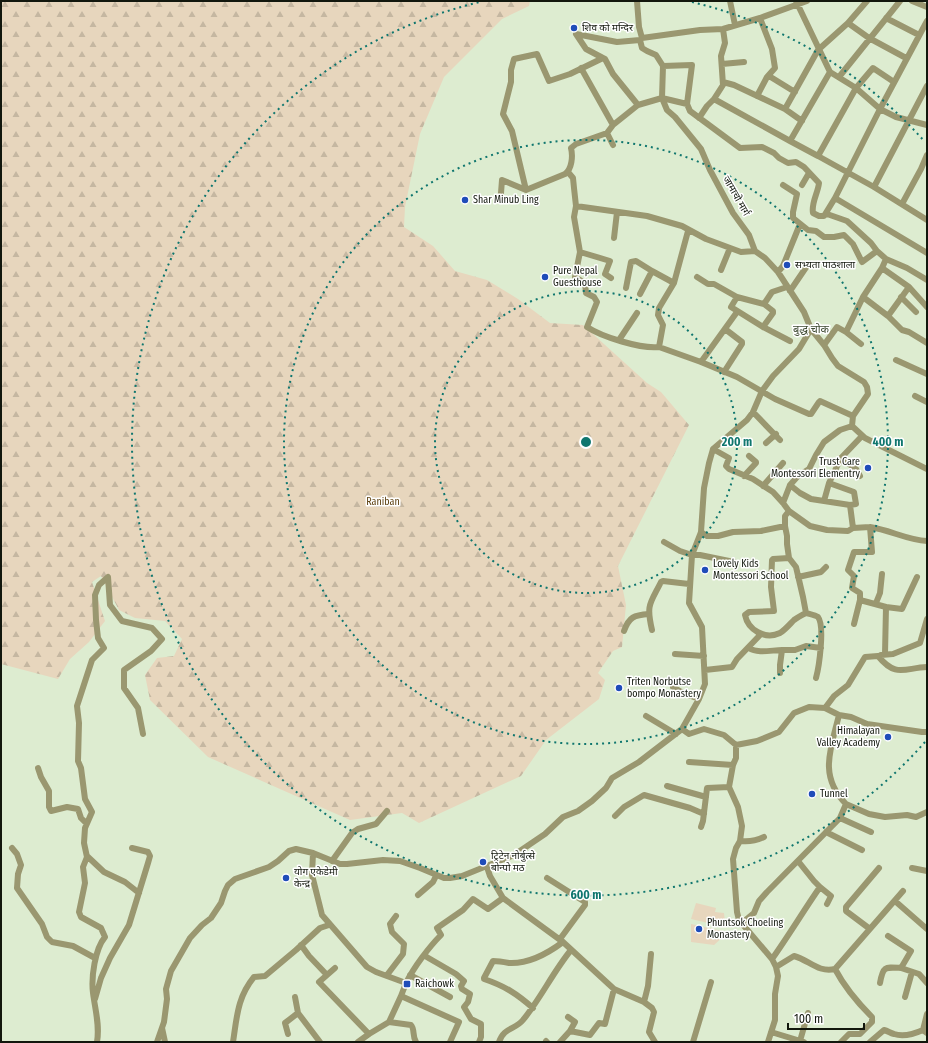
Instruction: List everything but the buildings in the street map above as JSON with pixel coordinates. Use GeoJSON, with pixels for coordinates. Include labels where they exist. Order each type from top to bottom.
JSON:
{"type":"FeatureCollection","features":[{"type":"Feature","properties":{"kind":"street"},"geometry":{"type":"LineString","coordinates":[[637,1],[642,48],[656,55],[663,66],[662,98]]}},
{"type":"Feature","properties":{"kind":"street"},"geometry":{"type":"LineString","coordinates":[[730,1],[735,25]]}},
{"type":"Feature","properties":{"kind":"street"},"geometry":{"type":"LineString","coordinates":[[638,104],[613,74],[605,59],[586,49],[576,34],[617,42],[700,30],[723,29],[760,18],[796,3],[807,1]]}},
{"type":"Feature","properties":{"kind":"street"},"geometry":{"type":"LineString","coordinates":[[785,109],[818,50],[848,23],[867,1]]}},
{"type":"Feature","properties":{"kind":"street"},"geometry":{"type":"LineString","coordinates":[[839,77],[900,1]]}},
{"type":"Feature","properties":{"kind":"street"},"geometry":{"type":"LineString","coordinates":[[912,1],[927,7]]}},
{"type":"Feature","properties":{"kind":"street"},"geometry":{"type":"LineString","coordinates":[[796,3],[830,72],[856,88],[880,109],[896,117],[927,125]]}},
{"type":"Feature","properties":{"kind":"street"},"geometry":{"type":"LineString","coordinates":[[757,96],[775,68],[772,49],[760,18]]}},
{"type":"Feature","properties":{"kind":"street"},"geometry":{"type":"LineString","coordinates":[[886,18],[919,35]]}},
{"type":"Feature","properties":{"kind":"street"},"geometry":{"type":"LineString","coordinates":[[827,214],[906,58],[927,21]]}},
{"type":"Feature","properties":{"kind":"street"},"geometry":{"type":"LineString","coordinates":[[848,23],[869,38],[906,58]]}},
{"type":"Feature","properties":{"kind":"street"},"geometry":{"type":"LineString","coordinates":[[699,118],[721,89],[723,82],[722,54],[725,44],[723,29]]}},
{"type":"Feature","properties":{"kind":"street"},"geometry":{"type":"LineString","coordinates":[[526,190],[512,131],[503,114],[511,82],[511,70],[514,60],[537,54],[549,81],[570,74],[602,58]]}},
{"type":"Feature","properties":{"kind":"street"},"geometry":{"type":"LineString","coordinates":[[722,64],[744,62]]}},
{"type":"Feature","properties":{"kind":"street"},"geometry":{"type":"LineString","coordinates":[[663,66],[692,65],[687,104],[690,111],[740,148],[762,147],[788,163],[796,162],[804,167],[819,183],[818,192],[812,208],[813,213],[819,216],[824,216],[827,214],[847,221],[886,258],[927,280]]}},
{"type":"Feature","properties":{"kind":"street"},"geometry":{"type":"LineString","coordinates":[[581,68],[613,125]]}},
{"type":"Feature","properties":{"kind":"street"},"geometry":{"type":"LineString","coordinates":[[818,156],[856,88],[874,68],[894,82]]}},
{"type":"Feature","properties":{"kind":"street"},"geometry":{"type":"LineString","coordinates":[[790,141],[830,72]]}},
{"type":"Feature","properties":{"kind":"street"},"geometry":{"type":"LineString","coordinates":[[770,76],[795,92]]}},
{"type":"Feature","properties":{"kind":"street"},"geometry":{"type":"LineString","coordinates":[[723,82],[734,85],[785,109],[802,121]]}},
{"type":"Feature","properties":{"kind":"street"},"geometry":{"type":"LineString","coordinates":[[874,187],[910,121],[927,86]]}},
{"type":"Feature","properties":{"kind":"street"},"geometry":{"type":"LineString","coordinates":[[501,193],[502,180],[526,190],[568,172],[573,157],[571,148],[576,144],[606,133],[613,125],[638,104],[662,98],[687,104]]}},
{"type":"Feature","properties":{"kind":"street","name":"जामाचो मार्ग"},"geometry":{"type":"LineString","coordinates":[[662,98],[667,110],[701,149],[713,177],[733,213],[749,235],[755,251],[765,258],[778,272],[804,312],[811,329],[838,366],[860,379],[868,387],[868,394],[853,416],[852,426]]}},
{"type":"Feature","properties":{"kind":"street"},"geometry":{"type":"LineString","coordinates":[[714,99],[874,187],[927,220]]}},
{"type":"Feature","properties":{"kind":"street"},"geometry":{"type":"LineString","coordinates":[[606,133],[613,145]]}},
{"type":"Feature","properties":{"kind":"street"},"geometry":{"type":"LineString","coordinates":[[902,204],[924,170],[927,155]]}},
{"type":"Feature","properties":{"kind":"street"},"geometry":{"type":"LineString","coordinates":[[568,172],[573,178],[576,206],[574,217],[580,252],[575,277],[585,283],[586,293],[594,297],[597,302],[588,327],[593,331],[630,344],[652,348],[659,347],[701,362],[724,372],[775,399],[809,414],[811,414],[820,401],[853,416]]}},
{"type":"Feature","properties":{"kind":"street"},"geometry":{"type":"LineString","coordinates":[[802,185],[809,173]]}},
{"type":"Feature","properties":{"kind":"street"},"geometry":{"type":"LineString","coordinates":[[783,185],[797,194],[793,215],[795,220],[808,230],[816,231],[824,237],[844,235],[853,244],[862,262],[877,251]]}},
{"type":"Feature","properties":{"kind":"street"},"geometry":{"type":"LineString","coordinates":[[835,198],[925,252],[927,243]]}},
{"type":"Feature","properties":{"kind":"street"},"geometry":{"type":"LineString","coordinates":[[576,206],[647,216],[682,226],[688,231],[741,252],[755,251]]}},
{"type":"Feature","properties":{"kind":"street"},"geometry":{"type":"LineString","coordinates":[[614,238],[617,212]]}},
{"type":"Feature","properties":{"kind":"street"},"geometry":{"type":"LineString","coordinates":[[778,272],[783,266],[800,224]]}},
{"type":"Feature","properties":{"kind":"street"},"geometry":{"type":"LineString","coordinates":[[659,347],[663,325],[658,315],[658,308],[674,283],[688,231]]}},
{"type":"Feature","properties":{"kind":"street"},"geometry":{"type":"LineString","coordinates":[[721,270],[730,248]]}},
{"type":"Feature","properties":{"kind":"street"},"geometry":{"type":"LineString","coordinates":[[580,252],[610,261],[606,274],[611,278]]}},
{"type":"Feature","properties":{"kind":"street"},"geometry":{"type":"LineString","coordinates":[[846,332],[864,297],[882,268],[886,258]]}},
{"type":"Feature","properties":{"kind":"street"},"geometry":{"type":"LineString","coordinates":[[626,288],[631,262],[636,261],[674,283]]}},
{"type":"Feature","properties":{"kind":"street"},"geometry":{"type":"LineString","coordinates":[[764,304],[772,292],[789,289],[807,266]]}},
{"type":"Feature","properties":{"kind":"street"},"geometry":{"type":"LineString","coordinates":[[882,268],[909,287],[927,307]]}},
{"type":"Feature","properties":{"kind":"street"},"geometry":{"type":"LineString","coordinates":[[640,294],[652,271]]}},
{"type":"Feature","properties":{"kind":"street"},"geometry":{"type":"LineString","coordinates":[[697,277],[708,284],[714,284],[737,297],[764,304],[773,313],[763,328]]}},
{"type":"Feature","properties":{"kind":"street"},"geometry":{"type":"LineString","coordinates":[[888,316],[909,287]]}},
{"type":"Feature","properties":{"kind":"street"},"geometry":{"type":"LineString","coordinates":[[737,297],[730,306],[737,312],[763,328],[790,341]]}},
{"type":"Feature","properties":{"kind":"street"},"geometry":{"type":"LineString","coordinates":[[864,297],[888,316],[902,330],[909,332],[927,343]]}},
{"type":"Feature","properties":{"kind":"street"},"geometry":{"type":"LineString","coordinates":[[902,297],[916,312]]}},
{"type":"Feature","properties":{"kind":"street"},"geometry":{"type":"LineString","coordinates":[[701,362],[737,312]]}},
{"type":"Feature","properties":{"kind":"street"},"geometry":{"type":"LineString","coordinates":[[619,340],[637,313]]}},
{"type":"Feature","properties":{"kind":"street"},"geometry":{"type":"LineString","coordinates":[[824,345],[837,327],[862,344]]}},
{"type":"Feature","properties":{"kind":"street"},"geometry":{"type":"LineString","coordinates":[[724,372],[742,344],[742,342],[725,329]]}},
{"type":"Feature","properties":{"kind":"street"},"geometry":{"type":"LineString","coordinates":[[157,1042],[166,1012],[168,980],[171,971],[190,938],[211,918],[218,908],[228,885],[235,879],[269,867],[289,851],[296,849],[313,853],[332,861],[347,864],[383,860],[400,861],[420,868],[436,876],[456,878],[487,867],[514,855],[545,834],[563,817],[578,811],[592,801],[612,778],[639,762],[682,729],[699,699],[705,684],[702,627],[689,603],[689,584],[692,555],[700,532],[704,488],[713,449],[747,420],[753,412],[762,391],[773,376],[799,349],[811,329]]}},
{"type":"Feature","properties":{"kind":"street"},"geometry":{"type":"LineString","coordinates":[[896,360],[927,374]]}},
{"type":"Feature","properties":{"kind":"street"},"geometry":{"type":"LineString","coordinates":[[915,396],[927,402]]}},
{"type":"Feature","properties":{"kind":"street"},"geometry":{"type":"LineString","coordinates":[[753,412],[776,434],[780,440]]}},
{"type":"Feature","properties":{"kind":"street"},"geometry":{"type":"LineString","coordinates":[[783,503],[790,485],[798,476],[809,469],[824,442],[840,430],[852,426],[862,436],[927,469]]}},
{"type":"Feature","properties":{"kind":"street"},"geometry":{"type":"LineString","coordinates":[[766,443],[776,434]]}},
{"type":"Feature","properties":{"kind":"street"},"geometry":{"type":"LineString","coordinates":[[824,501],[829,483],[841,458],[862,436]]}},
{"type":"Feature","properties":{"kind":"street"},"geometry":{"type":"LineString","coordinates":[[713,449],[729,458],[726,466],[729,469],[753,479],[773,492],[789,511],[810,526],[827,530],[848,531],[853,528],[870,527],[882,529],[915,540],[927,541]]}},
{"type":"Feature","properties":{"kind":"street"},"geometry":{"type":"LineString","coordinates":[[744,476],[756,463],[749,456]]}},
{"type":"Feature","properties":{"kind":"street"},"geometry":{"type":"LineString","coordinates":[[841,458],[856,469],[860,476]]}},
{"type":"Feature","properties":{"kind":"street"},"geometry":{"type":"LineString","coordinates":[[763,486],[783,464]]}},
{"type":"Feature","properties":{"kind":"street"},"geometry":{"type":"LineString","coordinates":[[790,485],[811,499],[850,505],[856,504],[854,492],[829,483]]}},
{"type":"Feature","properties":{"kind":"street"},"geometry":{"type":"LineString","coordinates":[[850,505],[853,528]]}},
{"type":"Feature","properties":{"kind":"street"},"geometry":{"type":"LineString","coordinates":[[789,511],[786,516],[784,526],[787,536],[789,558],[796,567],[806,613]]}},
{"type":"Feature","properties":{"kind":"street"},"geometry":{"type":"LineString","coordinates":[[700,532],[707,536],[718,536],[733,532],[761,531],[784,526]]}},
{"type":"Feature","properties":{"kind":"street"},"geometry":{"type":"LineString","coordinates":[[854,624],[860,600],[860,593],[852,588],[854,576],[848,570],[854,552],[872,552],[870,527]]}},
{"type":"Feature","properties":{"kind":"street"},"geometry":{"type":"LineString","coordinates":[[664,542],[680,551],[692,555],[700,555],[734,562]]}},
{"type":"Feature","properties":{"kind":"street"},"geometry":{"type":"LineString","coordinates":[[789,558],[772,560],[771,587],[774,611],[749,612],[745,615],[746,620],[752,628],[761,634],[780,633],[795,619],[806,613],[819,618],[821,655],[816,678]]}},
{"type":"Feature","properties":{"kind":"street"},"geometry":{"type":"LineString","coordinates":[[798,577],[821,572],[826,566]]}},
{"type":"Feature","properties":{"kind":"street"},"geometry":{"type":"LineString","coordinates":[[876,603],[880,593],[882,574]]}},
{"type":"Feature","properties":{"kind":"street"},"geometry":{"type":"LineString","coordinates":[[860,600],[876,603],[886,607],[902,609],[917,577]]}},
{"type":"Feature","properties":{"kind":"street"},"geometry":{"type":"LineString","coordinates":[[139,893],[125,882],[104,872],[96,866],[87,856],[84,843],[86,823],[92,812],[85,799],[81,768],[78,760],[79,723],[77,706],[92,660],[104,648],[98,638],[95,595],[99,585],[108,578],[110,605],[122,621],[152,628],[162,639],[151,651],[124,670],[124,688],[138,708],[143,734]]}},
{"type":"Feature","properties":{"kind":"street"},"geometry":{"type":"LineString","coordinates":[[652,630],[649,614],[650,601],[661,582],[689,584]]}},
{"type":"Feature","properties":{"kind":"street"},"geometry":{"type":"LineString","coordinates":[[885,654],[886,607]]}},
{"type":"Feature","properties":{"kind":"street"},"geometry":{"type":"LineString","coordinates":[[624,631],[627,622],[631,619],[638,615],[649,614]]}},
{"type":"Feature","properties":{"kind":"street"},"geometry":{"type":"LineString","coordinates":[[825,708],[834,696],[848,685],[865,657],[893,654],[920,643],[927,619]]}},
{"type":"Feature","properties":{"kind":"street"},"geometry":{"type":"LineString","coordinates":[[705,670],[732,667],[737,659],[761,634]]}},
{"type":"Feature","properties":{"kind":"street"},"geometry":{"type":"LineString","coordinates":[[749,648],[753,651],[795,650],[806,646],[821,648]]}},
{"type":"Feature","properties":{"kind":"street"},"geometry":{"type":"LineString","coordinates":[[780,673],[782,650]]}},
{"type":"Feature","properties":{"kind":"street"},"geometry":{"type":"LineString","coordinates":[[676,654],[704,656]]}},
{"type":"Feature","properties":{"kind":"street"},"geometry":{"type":"LineString","coordinates":[[878,656],[884,664],[899,670],[927,667]]}},
{"type":"Feature","properties":{"kind":"street"},"geometry":{"type":"LineString","coordinates":[[673,687],[683,693],[699,699]]}},
{"type":"Feature","properties":{"kind":"street"},"geometry":{"type":"LineString","coordinates":[[736,745],[757,741],[779,732],[794,713],[809,707],[825,708],[839,715],[851,717],[867,724],[927,732]]}},
{"type":"Feature","properties":{"kind":"street"},"geometry":{"type":"LineString","coordinates":[[839,715],[828,761],[832,782],[838,796],[846,804],[868,814],[885,817],[907,815],[916,817],[927,812]]}},
{"type":"Feature","properties":{"kind":"street"},"geometry":{"type":"LineString","coordinates":[[646,716],[676,734]]}},
{"type":"Feature","properties":{"kind":"street"},"geometry":{"type":"LineString","coordinates":[[682,729],[689,734],[704,729],[724,735],[736,745]]}},
{"type":"Feature","properties":{"kind":"street"},"geometry":{"type":"LineString","coordinates":[[736,745],[736,758],[733,765],[729,787],[738,807],[742,826],[740,841],[733,859],[737,912],[742,923],[772,959],[778,976],[775,994],[775,1020],[768,1042]]}},
{"type":"Feature","properties":{"kind":"street"},"geometry":{"type":"LineString","coordinates":[[688,762],[733,765]]}},
{"type":"Feature","properties":{"kind":"street"},"geometry":{"type":"LineString","coordinates":[[38,768],[49,791],[49,807],[51,811],[67,808],[78,809],[81,818],[86,823]]}},
{"type":"Feature","properties":{"kind":"street"},"geometry":{"type":"LineString","coordinates":[[667,786],[706,797]]}},
{"type":"Feature","properties":{"kind":"street"},"geometry":{"type":"LineString","coordinates":[[701,827],[707,788],[729,787]]}},
{"type":"Feature","properties":{"kind":"street"},"geometry":{"type":"LineString","coordinates":[[615,816],[624,807],[644,795],[690,808],[704,814]]}},
{"type":"Feature","properties":{"kind":"street"},"geometry":{"type":"LineString","coordinates":[[742,923],[754,913],[759,902],[768,892],[840,818],[846,804]]}},
{"type":"Feature","properties":{"kind":"street"},"geometry":{"type":"LineString","coordinates":[[332,861],[352,832],[376,824],[388,811]]}},
{"type":"Feature","properties":{"kind":"street"},"geometry":{"type":"LineString","coordinates":[[840,818],[871,832]]}},
{"type":"Feature","properties":{"kind":"street"},"geometry":{"type":"LineString","coordinates":[[826,832],[862,850]]}},
{"type":"Feature","properties":{"kind":"street"},"geometry":{"type":"LineString","coordinates":[[740,841],[750,842],[764,837]]}},
{"type":"Feature","properties":{"kind":"street"},"geometry":{"type":"LineString","coordinates":[[12,848],[21,865],[18,874],[17,888],[42,924],[47,937],[52,942],[73,946],[95,958]]}},
{"type":"Feature","properties":{"kind":"street"},"geometry":{"type":"LineString","coordinates":[[94,1000],[101,978],[110,958],[129,925],[150,856],[148,852],[132,848]]}},
{"type":"Feature","properties":{"kind":"street"},"geometry":{"type":"LineString","coordinates":[[313,853],[312,875],[322,915],[329,925],[367,966],[376,972],[406,983]]}},
{"type":"Feature","properties":{"kind":"street"},"geometry":{"type":"LineString","coordinates":[[87,856],[83,867],[85,883],[79,912],[81,917],[101,928],[105,937],[101,942],[95,958],[92,992],[98,1024],[97,1042]]}},
{"type":"Feature","properties":{"kind":"street"},"geometry":{"type":"LineString","coordinates":[[798,861],[814,881],[831,896],[827,904]]}},
{"type":"Feature","properties":{"kind":"street"},"geometry":{"type":"LineString","coordinates":[[487,867],[490,876],[503,898],[562,941],[614,989],[644,1002],[654,1010],[649,1032],[655,1042]]}},
{"type":"Feature","properties":{"kind":"street"},"geometry":{"type":"LineString","coordinates":[[870,929],[846,911],[846,907],[879,868]]}},
{"type":"Feature","properties":{"kind":"street"},"geometry":{"type":"LineString","coordinates":[[912,868],[927,871]]}},
{"type":"Feature","properties":{"kind":"street"},"geometry":{"type":"LineString","coordinates":[[418,895],[433,882],[436,876]]}},
{"type":"Feature","properties":{"kind":"street"},"geometry":{"type":"LineString","coordinates":[[533,1008],[516,993],[484,978],[493,961],[510,963],[528,961],[551,951],[562,941],[585,905],[585,902],[546,878]]}},
{"type":"Feature","properties":{"kind":"street"},"geometry":{"type":"LineString","coordinates":[[772,959],[820,887]]}},
{"type":"Feature","properties":{"kind":"street"},"geometry":{"type":"LineString","coordinates":[[776,967],[794,956],[802,958],[816,968],[823,970],[835,970],[903,891]]}},
{"type":"Feature","properties":{"kind":"street"},"geometry":{"type":"LineString","coordinates":[[363,1038],[389,1022],[410,975],[434,942],[441,935],[437,928],[463,910],[473,899],[488,909],[503,898]]}},
{"type":"Feature","properties":{"kind":"street"},"geometry":{"type":"LineString","coordinates":[[895,901],[927,930]]}},
{"type":"Feature","properties":{"kind":"street"},"geometry":{"type":"LineString","coordinates":[[387,976],[403,954],[404,944],[392,932],[390,924],[396,916]]}},
{"type":"Feature","properties":{"kind":"street"},"geometry":{"type":"LineString","coordinates":[[233,1042],[241,999],[246,987],[254,978],[265,976],[320,928],[329,925]]}},
{"type":"Feature","properties":{"kind":"street"},"geometry":{"type":"LineString","coordinates":[[888,936],[911,950],[901,968]]}},
{"type":"Feature","properties":{"kind":"street"},"geometry":{"type":"LineString","coordinates":[[302,945],[309,956],[327,975]]}},
{"type":"Feature","properties":{"kind":"street"},"geometry":{"type":"LineString","coordinates":[[499,1042],[500,1037],[508,1029],[520,1023],[533,1008],[571,950]]}},
{"type":"Feature","properties":{"kind":"street"},"geometry":{"type":"LineString","coordinates":[[644,1002],[648,986],[651,954]]}},
{"type":"Feature","properties":{"kind":"street"},"geometry":{"type":"LineString","coordinates":[[425,956],[456,974],[464,981],[461,986],[462,989],[470,994],[468,1002],[464,1007],[471,1018],[481,1024],[481,1037],[479,1042]]}},
{"type":"Feature","properties":{"kind":"street"},"geometry":{"type":"LineString","coordinates":[[880,982],[883,970],[888,967],[901,968],[919,974],[927,983]]}},
{"type":"Feature","properties":{"kind":"street"},"geometry":{"type":"LineString","coordinates":[[335,968],[318,982],[363,1038],[370,1042]]}},
{"type":"Feature","properties":{"kind":"street"},"geometry":{"type":"LineString","coordinates":[[835,970],[845,987],[872,1017],[872,1022],[860,1034],[849,1034],[841,1042]]}},
{"type":"Feature","properties":{"kind":"street"},"geometry":{"type":"LineString","coordinates":[[904,997],[912,972]]}},
{"type":"Feature","properties":{"kind":"street"},"geometry":{"type":"LineString","coordinates":[[410,975],[450,997]]}},
{"type":"Feature","properties":{"kind":"street"},"geometry":{"type":"LineString","coordinates":[[693,1042],[711,982]]}},
{"type":"Feature","properties":{"kind":"street"},"geometry":{"type":"LineString","coordinates":[[570,1031],[588,1036],[600,1023],[605,1024],[614,989]]}},
{"type":"Feature","properties":{"kind":"street"},"geometry":{"type":"LineString","coordinates":[[401,996],[459,1022],[450,1042]]}},
{"type":"Feature","properties":{"kind":"street"},"geometry":{"type":"LineString","coordinates":[[295,998],[298,1013],[320,1042]]}},
{"type":"Feature","properties":{"kind":"street"},"geometry":{"type":"LineString","coordinates":[[288,1034],[286,1023],[298,1013]]}},
{"type":"Feature","properties":{"kind":"street"},"geometry":{"type":"LineString","coordinates":[[772,1032],[802,1041],[808,1013]]}},
{"type":"Feature","properties":{"kind":"street"},"geometry":{"type":"LineString","coordinates":[[870,1042],[884,1030],[902,1035],[925,1032],[927,1014]]}},
{"type":"Feature","properties":{"kind":"street"},"geometry":{"type":"LineString","coordinates":[[560,1042],[570,1031],[575,1022],[568,1017]]}},
{"type":"Feature","properties":{"kind":"street"},"geometry":{"type":"LineString","coordinates":[[389,1022],[412,1025],[414,1028],[413,1036],[416,1042]]}},
{"type":"Feature","properties":{"kind":"street"},"geometry":{"type":"LineString","coordinates":[[162,1028],[165,1042]]}},
{"type":"Feature","properties":{"kind":"green space","name":"Raniban"},"geometry":{"type":"Polygon","coordinates":[[[1,1],[530,1],[529,6],[502,19],[444,77],[420,134],[405,207],[404,227],[433,246],[455,271],[487,280],[518,299],[550,323],[583,325],[647,383],[661,392],[689,425],[618,566],[626,605],[622,647],[613,651],[598,673],[605,680],[599,699],[546,740],[521,776],[419,823],[402,813],[350,820],[208,757],[150,700],[145,675],[157,658],[174,656],[182,639],[165,621],[135,618],[119,610],[101,576],[92,582],[105,621],[89,642],[70,659],[58,679],[1,664],[1,1]]]}},
{"type":"Feature","properties":{"kind":"green space"},"geometry":{"type":"Polygon","coordinates":[[[696,903],[716,908],[715,912],[724,913],[725,922],[734,921],[735,923],[725,927],[691,919],[696,903]]]}},
{"type":"Feature","properties":{"kind":"green space"},"geometry":{"type":"Polygon","coordinates":[[[691,924],[727,932],[714,945],[691,942],[691,924]]]}},
{"type":"Feature","properties":{"kind":"place","name":"शिव को मन्दिर"},"geometry":{"type":"Point","coordinates":[574,28]}},
{"type":"Feature","properties":{"kind":"place","name":"Shar Minub Ling"},"geometry":{"type":"Point","coordinates":[465,200]}},
{"type":"Feature","properties":{"kind":"place","name":"सभ्यता पाठशाला"},"geometry":{"type":"Point","coordinates":[787,265]}},
{"type":"Feature","properties":{"kind":"place","name":"Pure Nepal Guesthouse"},"geometry":{"type":"Point","coordinates":[545,277]}},
{"type":"Feature","properties":{"kind":"place","name":"Trust Care Montessori Elementry"},"geometry":{"type":"Point","coordinates":[868,468]}},
{"type":"Feature","properties":{"kind":"place","name":"Lovely Kids Montessori School"},"geometry":{"type":"Point","coordinates":[705,570]}},
{"type":"Feature","properties":{"kind":"place","name":"Triten Norbutse bompo Monastery"},"geometry":{"type":"Point","coordinates":[619,688]}},
{"type":"Feature","properties":{"kind":"place","name":"Himalayan Valley Academy"},"geometry":{"type":"Point","coordinates":[888,737]}},
{"type":"Feature","properties":{"kind":"place","name":"Tunnel"},"geometry":{"type":"Point","coordinates":[812,794]}},
{"type":"Feature","properties":{"kind":"place","name":"ट्रिटेन नोर्बुत्से बोन्पो मठ"},"geometry":{"type":"Point","coordinates":[483,862]}},
{"type":"Feature","properties":{"kind":"place","name":"योग एकेडेमी केन्द्र"},"geometry":{"type":"Point","coordinates":[286,878]}},
{"type":"Feature","properties":{"kind":"place","name":"Phuntsok Choeling Monastery"},"geometry":{"type":"Point","coordinates":[699,929]}},
{"type":"Feature","properties":{"kind":"place","name":"Raichowk"},"geometry":{"type":"Point","coordinates":[407,984]}},
{"type":"Feature","properties":{"kind":"district","name":"बुद्ध चोक"},"geometry":{"type":"Point","coordinates":[811,329]}}]}
